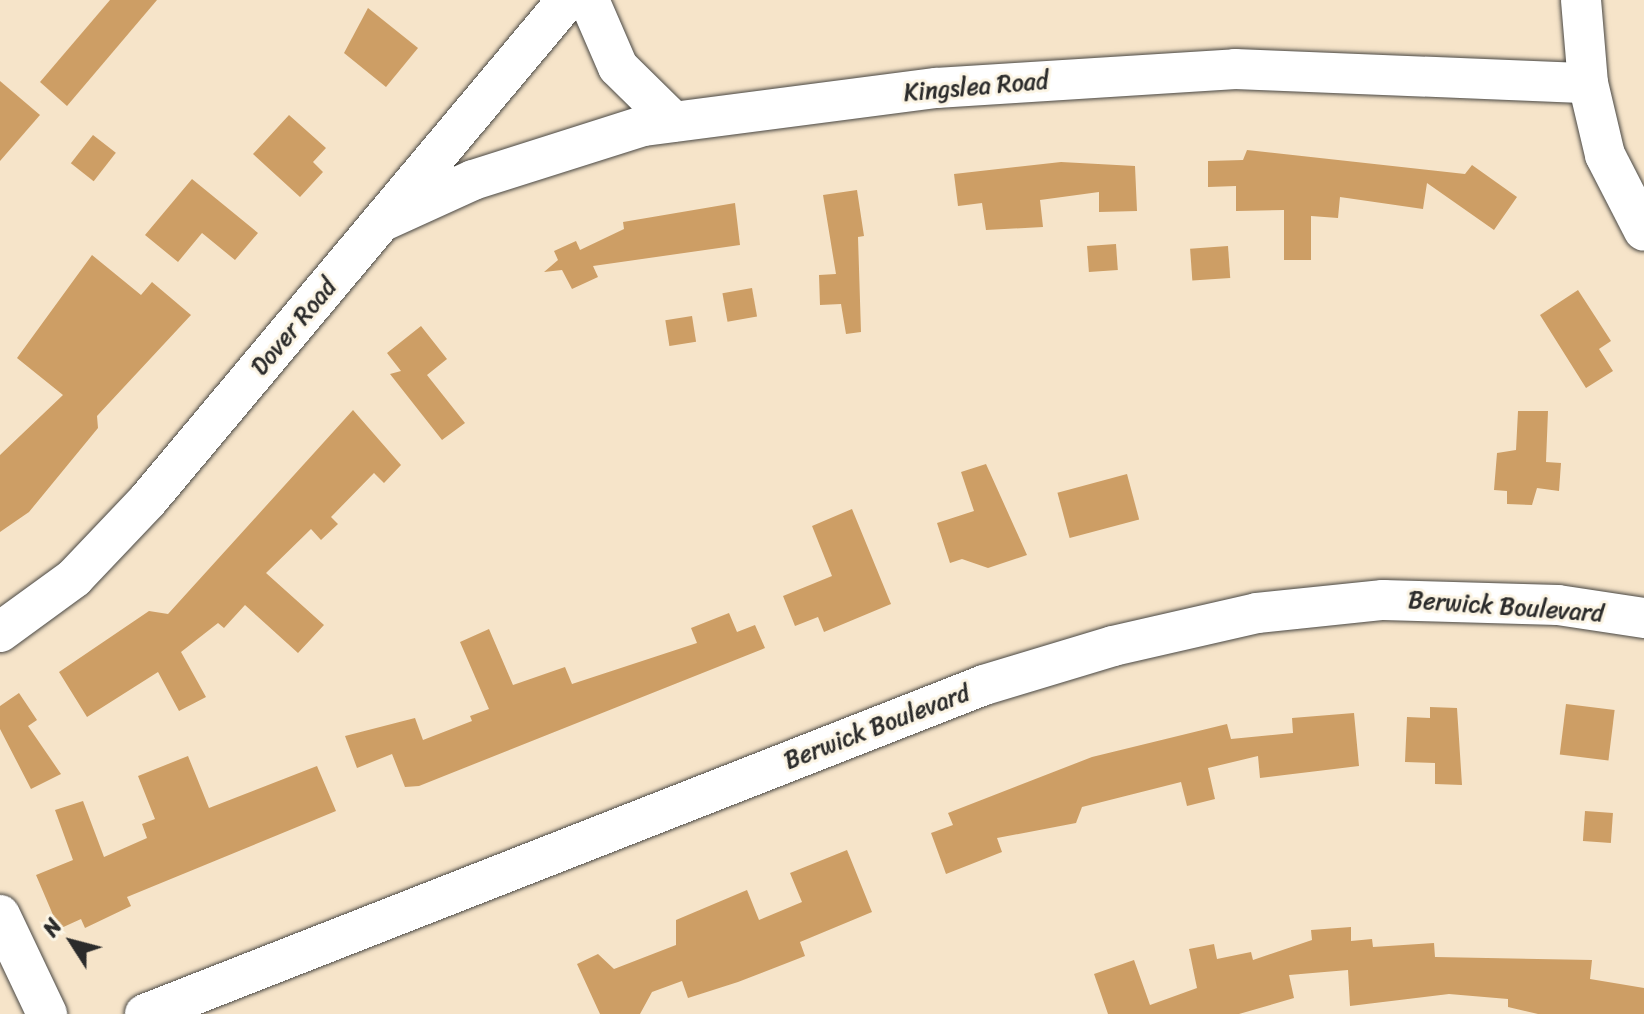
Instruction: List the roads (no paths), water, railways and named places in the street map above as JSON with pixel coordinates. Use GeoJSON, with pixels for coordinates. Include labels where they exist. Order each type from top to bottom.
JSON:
{"type":"FeatureCollection","features":[{"type":"Feature","properties":{"kind":"street","name":"Dover Road"},"geometry":{"type":"LineString","coordinates":[[0,632],[74,578],[148,500],[567,0]]}},
{"type":"Feature","properties":{"kind":"street"},"geometry":{"type":"LineString","coordinates":[[589,0],[618,67],[674,122]]}},
{"type":"Feature","properties":{"kind":"street"},"geometry":{"type":"LineString","coordinates":[[1581,0],[1588,83],[1605,155],[1644,231]]}},
{"type":"Feature","properties":{"kind":"street","name":"Kingslea Road"},"geometry":{"type":"LineString","coordinates":[[383,221],[473,180],[674,122],[936,88],[1235,69],[1588,83]]}},
{"type":"Feature","properties":{"kind":"street","name":"Berwick Boulevard"},"geometry":{"type":"LineString","coordinates":[[145,1014],[984,685],[1113,646],[1257,613],[1383,600],[1558,605],[1644,618]]}},
{"type":"Feature","properties":{"kind":"street"},"geometry":{"type":"LineString","coordinates":[[0,915],[47,1014]]}}]}
